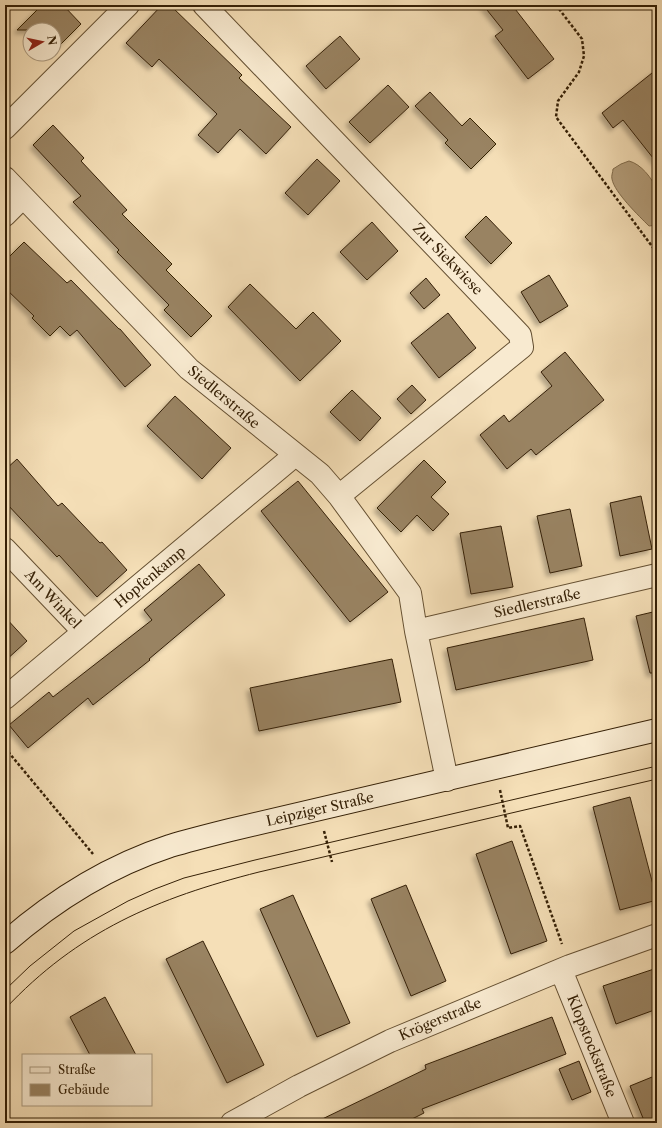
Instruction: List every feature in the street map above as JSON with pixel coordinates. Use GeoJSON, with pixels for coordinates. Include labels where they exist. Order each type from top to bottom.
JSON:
{"type":"FeatureCollection","features":[{"type":"Feature","properties":{"kind":"street"},"geometry":{"type":"LineString","coordinates":[[5,128],[128,5]]}},
{"type":"Feature","properties":{"kind":"street","name":"Zur Siekwiese"},"geometry":{"type":"LineString","coordinates":[[204,5],[520,335],[522,347],[339,496]]}},
{"type":"Feature","properties":{"kind":"street","name":"Siedlerstraße"},"geometry":{"type":"LineString","coordinates":[[5,178],[189,369],[320,474],[339,496],[410,593],[416,631],[447,780]]}},
{"type":"Feature","properties":{"kind":"street"},"geometry":{"type":"LineString","coordinates":[[5,215],[23,197]]}},
{"type":"Feature","properties":{"kind":"street","name":"Hopfenkamp"},"geometry":{"type":"LineString","coordinates":[[5,698],[295,455]]}},
{"type":"Feature","properties":{"kind":"street","name":"Am Winkel"},"geometry":{"type":"LineString","coordinates":[[5,549],[84,632]]}},
{"type":"Feature","properties":{"kind":"street","name":"Siedlerstraße"},"geometry":{"type":"LineString","coordinates":[[416,631],[657,575]]}},
{"type":"Feature","properties":{"kind":"street","name":"Leipziger Straße"},"geometry":{"type":"LineString","coordinates":[[5,943],[46,909],[110,871],[164,848],[230,830],[657,730]]}},
{"type":"Feature","properties":{"kind":"street","name":"Krögerstraße"},"geometry":{"type":"LineString","coordinates":[[232,1123],[299,1086],[390,1041],[561,970],[657,935]]}},
{"type":"Feature","properties":{"kind":"street","name":"Klopstockstraße"},"geometry":{"type":"LineString","coordinates":[[561,970],[623,1123]]}},
{"type":"Feature","properties":{"kind":"path"},"geometry":{"type":"LineString","coordinates":[[556,5],[582,39],[584,56],[579,72],[558,101],[556,117],[657,253]]}},
{"type":"Feature","properties":{"kind":"path"},"geometry":{"type":"LineString","coordinates":[[5,748],[95,856]]}},
{"type":"Feature","properties":{"kind":"path"},"geometry":{"type":"LineString","coordinates":[[498,785],[508,828],[520,826],[563,946]]}},
{"type":"Feature","properties":{"kind":"path"},"geometry":{"type":"LineString","coordinates":[[323,825],[332,862]]}},
{"type":"Feature","properties":{"kind":"shaded area"},"geometry":{"type":"Polygon","coordinates":[[[629,161],[638,165],[646,172],[657,190],[657,225],[649,226],[628,204],[614,184],[612,178],[613,169],[629,161]]]}},
{"type":"Feature","properties":{"kind":"building"},"geometry":{"type":"Polygon","coordinates":[[[42,5],[63,5],[81,24],[62,43],[62,22],[25,22],[42,5]]]}},
{"type":"Feature","properties":{"kind":"building"},"geometry":{"type":"Polygon","coordinates":[[[162,5],[170,5],[242,75],[239,78],[291,127],[266,154],[240,129],[218,153],[198,135],[217,114],[159,59],[152,67],[126,43],[162,5]]]}},
{"type":"Feature","properties":{"kind":"building"},"geometry":{"type":"Polygon","coordinates":[[[483,5],[512,5],[554,59],[528,79],[495,36],[503,30],[483,5]]]}},
{"type":"Feature","properties":{"kind":"building"},"geometry":{"type":"Polygon","coordinates":[[[22,25],[22,30],[17,30],[22,25]]]}},
{"type":"Feature","properties":{"kind":"building"},"geometry":{"type":"Polygon","coordinates":[[[340,36],[360,59],[326,89],[306,66],[340,36]]]}},
{"type":"Feature","properties":{"kind":"building"},"geometry":{"type":"Polygon","coordinates":[[[657,69],[657,163],[623,120],[613,128],[602,113],[657,69]]]}},
{"type":"Feature","properties":{"kind":"building"},"geometry":{"type":"Polygon","coordinates":[[[388,85],[409,107],[370,143],[349,122],[388,85]]]}},
{"type":"Feature","properties":{"kind":"building"},"geometry":{"type":"Polygon","coordinates":[[[430,92],[462,126],[470,118],[496,144],[471,169],[445,143],[448,140],[415,106],[430,92]]]}},
{"type":"Feature","properties":{"kind":"building"},"geometry":{"type":"Polygon","coordinates":[[[53,125],[84,158],[81,161],[127,210],[122,214],[172,264],[166,270],[212,316],[191,337],[164,310],[169,305],[117,252],[119,250],[73,202],[81,196],[33,145],[53,125]]]}},
{"type":"Feature","properties":{"kind":"building"},"geometry":{"type":"Polygon","coordinates":[[[317,159],[340,181],[308,215],[285,193],[317,159]]]}},
{"type":"Feature","properties":{"kind":"building"},"geometry":{"type":"Polygon","coordinates":[[[486,216],[512,243],[491,264],[465,237],[486,216]]]}},
{"type":"Feature","properties":{"kind":"building"},"geometry":{"type":"Polygon","coordinates":[[[372,222],[398,251],[367,280],[340,252],[372,222]]]}},
{"type":"Feature","properties":{"kind":"building"},"geometry":{"type":"Polygon","coordinates":[[[24,242],[67,283],[71,280],[120,329],[151,365],[125,387],[77,330],[70,336],[60,326],[50,336],[32,318],[34,316],[5,288],[5,261],[24,242]]]}},
{"type":"Feature","properties":{"kind":"building"},"geometry":{"type":"Polygon","coordinates":[[[549,275],[568,306],[540,323],[521,292],[549,275]]]}},
{"type":"Feature","properties":{"kind":"building"},"geometry":{"type":"Polygon","coordinates":[[[426,278],[440,295],[424,309],[410,293],[426,278]]]}},
{"type":"Feature","properties":{"kind":"building"},"geometry":{"type":"Polygon","coordinates":[[[250,284],[296,329],[313,312],[341,341],[300,381],[228,307],[250,284]]]}},
{"type":"Feature","properties":{"kind":"building"},"geometry":{"type":"Polygon","coordinates":[[[448,313],[476,348],[439,378],[411,343],[448,313]]]}},
{"type":"Feature","properties":{"kind":"building"},"geometry":{"type":"Polygon","coordinates":[[[565,352],[604,400],[536,455],[531,449],[507,469],[480,435],[504,415],[509,422],[552,386],[541,372],[565,352]]]}},
{"type":"Feature","properties":{"kind":"building"},"geometry":{"type":"Polygon","coordinates":[[[412,385],[426,400],[411,414],[397,399],[412,385]]]}},
{"type":"Feature","properties":{"kind":"building"},"geometry":{"type":"Polygon","coordinates":[[[352,390],[381,418],[360,441],[330,412],[352,390]]]}},
{"type":"Feature","properties":{"kind":"building"},"geometry":{"type":"Polygon","coordinates":[[[175,396],[231,448],[202,479],[147,426],[175,396]]]}},
{"type":"Feature","properties":{"kind":"building"},"geometry":{"type":"Polygon","coordinates":[[[17,459],[58,506],[62,503],[100,543],[102,542],[127,570],[97,597],[59,555],[57,557],[5,502],[5,470],[17,459]]]}},
{"type":"Feature","properties":{"kind":"building"},"geometry":{"type":"Polygon","coordinates":[[[424,460],[446,482],[431,497],[449,514],[433,531],[417,515],[401,532],[377,508],[424,460]]]}},
{"type":"Feature","properties":{"kind":"building"},"geometry":{"type":"Polygon","coordinates":[[[298,481],[388,592],[350,622],[261,511],[298,481]]]}},
{"type":"Feature","properties":{"kind":"building"},"geometry":{"type":"Polygon","coordinates":[[[641,496],[652,549],[620,556],[610,503],[641,496]]]}},
{"type":"Feature","properties":{"kind":"building"},"geometry":{"type":"Polygon","coordinates":[[[570,509],[582,566],[550,573],[537,516],[570,509]]]}},
{"type":"Feature","properties":{"kind":"building"},"geometry":{"type":"Polygon","coordinates":[[[501,526],[513,587],[471,594],[460,533],[501,526]]]}},
{"type":"Feature","properties":{"kind":"building"},"geometry":{"type":"Polygon","coordinates":[[[199,564],[225,595],[149,659],[150,660],[93,705],[88,698],[28,748],[9,725],[49,692],[53,697],[152,620],[144,610],[199,564]]]}},
{"type":"Feature","properties":{"kind":"building"},"geometry":{"type":"Polygon","coordinates":[[[657,611],[657,673],[650,673],[636,616],[657,611]]]}},
{"type":"Feature","properties":{"kind":"building"},"geometry":{"type":"Polygon","coordinates":[[[5,617],[27,641],[5,661],[5,617]]]}},
{"type":"Feature","properties":{"kind":"building"},"geometry":{"type":"Polygon","coordinates":[[[584,618],[593,660],[456,690],[447,648],[584,618]]]}},
{"type":"Feature","properties":{"kind":"building"},"geometry":{"type":"Polygon","coordinates":[[[392,659],[401,702],[259,731],[250,688],[392,659]]]}},
{"type":"Feature","properties":{"kind":"building"},"geometry":{"type":"Polygon","coordinates":[[[630,797],[657,900],[620,910],[593,807],[630,797]]]}},
{"type":"Feature","properties":{"kind":"building"},"geometry":{"type":"Polygon","coordinates":[[[512,841],[547,941],[511,954],[476,854],[512,841]]]}},
{"type":"Feature","properties":{"kind":"building"},"geometry":{"type":"Polygon","coordinates":[[[406,885],[446,981],[411,996],[371,899],[406,885]]]}},
{"type":"Feature","properties":{"kind":"building"},"geometry":{"type":"Polygon","coordinates":[[[293,895],[350,1023],[317,1037],[260,909],[293,895]]]}},
{"type":"Feature","properties":{"kind":"building"},"geometry":{"type":"Polygon","coordinates":[[[203,941],[264,1065],[227,1083],[166,959],[203,941]]]}},
{"type":"Feature","properties":{"kind":"building"},"geometry":{"type":"Polygon","coordinates":[[[657,968],[657,1009],[616,1024],[603,986],[657,968]]]}},
{"type":"Feature","properties":{"kind":"building"},"geometry":{"type":"Polygon","coordinates":[[[105,997],[135,1054],[89,1054],[70,1017],[105,997]]]}},
{"type":"Feature","properties":{"kind":"building"},"geometry":{"type":"Polygon","coordinates":[[[552,1017],[566,1054],[422,1109],[424,1113],[404,1123],[314,1123],[426,1069],[425,1065],[552,1017]]]}},
{"type":"Feature","properties":{"kind":"building"},"geometry":{"type":"Polygon","coordinates":[[[579,1061],[591,1092],[572,1100],[559,1069],[579,1061]]]}},
{"type":"Feature","properties":{"kind":"building"},"geometry":{"type":"Polygon","coordinates":[[[657,1075],[657,1123],[645,1123],[630,1086],[657,1075]]]}},
{"type":"Feature","properties":{"kind":"tram line"},"geometry":{"type":"LineString","coordinates":[[5,990],[30,966],[74,931],[128,901],[184,878],[657,766]]}},
{"type":"Feature","properties":{"kind":"tram line"},"geometry":{"type":"LineString","coordinates":[[5,1009],[61,958],[91,938],[121,921],[153,906],[187,893],[259,872],[657,779]]}}]}
